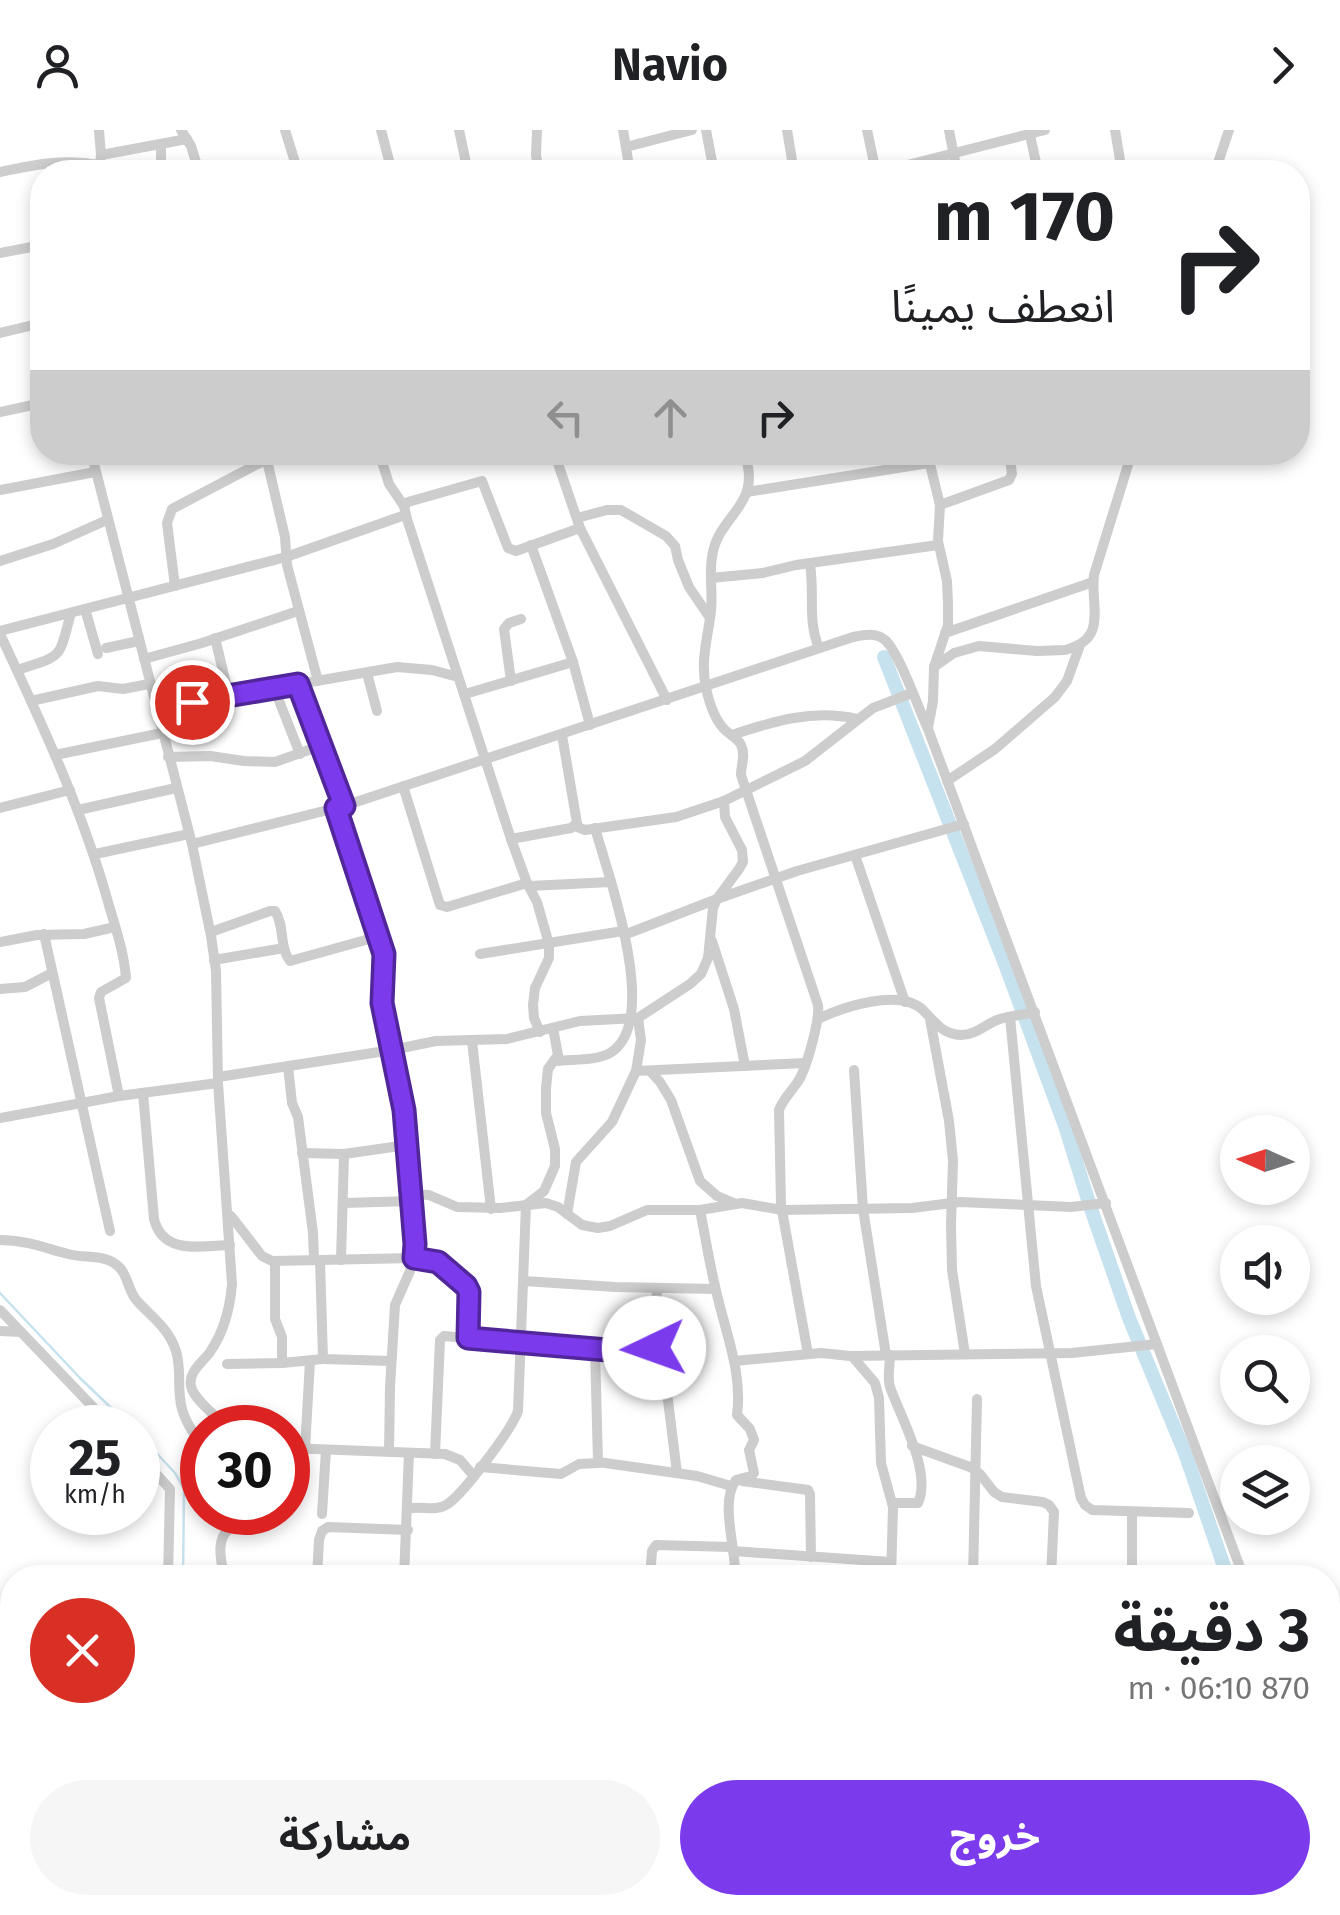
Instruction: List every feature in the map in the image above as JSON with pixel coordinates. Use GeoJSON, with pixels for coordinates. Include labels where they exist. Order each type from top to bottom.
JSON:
{"type":"FeatureCollection","features":[{"type":"Feature","properties":{"kind":"street"},"geometry":{"type":"LineString","coordinates":[[99,130],[100,160]]}},
{"type":"Feature","properties":{"kind":"street"},"geometry":{"type":"LineString","coordinates":[[285,130],[294,160]]}},
{"type":"Feature","properties":{"kind":"street"},"geometry":{"type":"LineString","coordinates":[[381,130],[389,160]]}},
{"type":"Feature","properties":{"kind":"street"},"geometry":{"type":"LineString","coordinates":[[459,130],[465,160]]}},
{"type":"Feature","properties":{"kind":"street"},"geometry":{"type":"LineString","coordinates":[[537,160],[538,130]]}},
{"type":"Feature","properties":{"kind":"street"},"geometry":{"type":"LineString","coordinates":[[622,130],[628,160]]}},
{"type":"Feature","properties":{"kind":"street"},"geometry":{"type":"LineString","coordinates":[[626,148],[692,130]]}},
{"type":"Feature","properties":{"kind":"street"},"geometry":{"type":"LineString","coordinates":[[706,130],[712,160]]}},
{"type":"Feature","properties":{"kind":"street"},"geometry":{"type":"LineString","coordinates":[[787,130],[792,160]]}},
{"type":"Feature","properties":{"kind":"street"},"geometry":{"type":"LineString","coordinates":[[867,130],[875,160]]}},
{"type":"Feature","properties":{"kind":"street"},"geometry":{"type":"LineString","coordinates":[[949,130],[955,160]]}},
{"type":"Feature","properties":{"kind":"street"},"geometry":{"type":"LineString","coordinates":[[928,160],[1045,130]]}},
{"type":"Feature","properties":{"kind":"street"},"geometry":{"type":"LineString","coordinates":[[1115,130],[1120,160]]}},
{"type":"Feature","properties":{"kind":"street"},"geometry":{"type":"LineString","coordinates":[[1220,160],[1229,130]]}},
{"type":"Feature","properties":{"kind":"street"},"geometry":{"type":"LineString","coordinates":[[1030,134],[1035,160]]}},
{"type":"Feature","properties":{"kind":"street"},"geometry":{"type":"LineString","coordinates":[[112,160],[184,135],[194,160]]}},
{"type":"Feature","properties":{"kind":"street"},"geometry":{"type":"LineString","coordinates":[[161,160],[162,144]]}},
{"type":"Feature","properties":{"kind":"street"},"geometry":{"type":"LineString","coordinates":[[0,172],[30,166]]}},
{"type":"Feature","properties":{"kind":"street"},"geometry":{"type":"LineString","coordinates":[[0,253],[30,247]]}},
{"type":"Feature","properties":{"kind":"street"},"geometry":{"type":"LineString","coordinates":[[0,333],[30,326]]}},
{"type":"Feature","properties":{"kind":"street"},"geometry":{"type":"LineString","coordinates":[[0,412],[30,406]]}},
{"type":"Feature","properties":{"kind":"street"},"geometry":{"type":"LineString","coordinates":[[94,465],[190,839],[214,960],[232,1284],[227,1317],[214,1345],[186,1378],[179,1394],[181,1405]]}},
{"type":"Feature","properties":{"kind":"street"},"geometry":{"type":"LineString","coordinates":[[175,586],[167,524],[172,509],[250,465]]}},
{"type":"Feature","properties":{"kind":"street"},"geometry":{"type":"LineString","coordinates":[[268,465],[298,610],[318,681]]}},
{"type":"Feature","properties":{"kind":"street"},"geometry":{"type":"LineString","coordinates":[[383,465],[405,510],[549,944],[549,958],[532,1005],[540,1032]]}},
{"type":"Feature","properties":{"kind":"street"},"geometry":{"type":"LineString","coordinates":[[559,465],[579,523],[666,700]]}},
{"type":"Feature","properties":{"kind":"street"},"geometry":{"type":"LineString","coordinates":[[748,465],[747,492],[717,538],[711,560],[710,618],[704,650],[706,687],[716,719],[742,746],[741,775],[817,1000],[818,1019],[799,1080],[778,1110],[782,1210],[808,1354]]}},
{"type":"Feature","properties":{"kind":"street"},"geometry":{"type":"LineString","coordinates":[[747,492],[891,465]]}},
{"type":"Feature","properties":{"kind":"street"},"geometry":{"type":"LineString","coordinates":[[928,729],[934,666],[948,621],[948,587],[938,545],[940,504],[930,465]]}},
{"type":"Feature","properties":{"kind":"street"},"geometry":{"type":"LineString","coordinates":[[940,504],[1010,479],[1011,465]]}},
{"type":"Feature","properties":{"kind":"street"},"geometry":{"type":"LineString","coordinates":[[947,781],[995,749],[1060,692],[1067,681],[1096,616],[1093,582],[1128,465]]}},
{"type":"Feature","properties":{"kind":"street"},"geometry":{"type":"LineString","coordinates":[[0,490],[95,472]]}},
{"type":"Feature","properties":{"kind":"street"},"geometry":{"type":"LineString","coordinates":[[118,1096],[99,998],[101,992],[126,978],[115,928],[78,810],[31,701],[10,664],[0,633],[286,557],[405,510],[408,502],[482,481],[508,548],[516,551],[607,510],[621,510],[670,538],[689,587],[710,618]]}},
{"type":"Feature","properties":{"kind":"street"},"geometry":{"type":"LineString","coordinates":[[0,561],[53,544],[107,520]]}},
{"type":"Feature","properties":{"kind":"street"},"geometry":{"type":"LineString","coordinates":[[531,545],[573,662],[590,725]]}},
{"type":"Feature","properties":{"kind":"street"},"geometry":{"type":"LineString","coordinates":[[711,578],[763,574],[938,545]]}},
{"type":"Feature","properties":{"kind":"street"},"geometry":{"type":"LineString","coordinates":[[810,565],[810,614],[819,648]]}},
{"type":"Feature","properties":{"kind":"street"},"geometry":{"type":"LineString","coordinates":[[945,633],[1093,582]]}},
{"type":"Feature","properties":{"kind":"street"},"geometry":{"type":"LineString","coordinates":[[85,610],[102,651],[139,641]]}},
{"type":"Feature","properties":{"kind":"street"},"geometry":{"type":"LineString","coordinates":[[144,659],[298,610]]}},
{"type":"Feature","properties":{"kind":"street"},"geometry":{"type":"LineString","coordinates":[[10,664],[50,660],[58,654],[71,613]]}},
{"type":"Feature","properties":{"kind":"street"},"geometry":{"type":"LineString","coordinates":[[511,680],[504,629],[521,620]]}},
{"type":"Feature","properties":{"kind":"street"},"geometry":{"type":"LineString","coordinates":[[94,854],[190,839],[340,807],[819,648],[867,634],[885,640],[928,729],[1239,1565]]}},
{"type":"Feature","properties":{"kind":"street"},"geometry":{"type":"LineString","coordinates":[[214,638],[228,696]]}},
{"type":"Feature","properties":{"kind":"street"},"geometry":{"type":"LineString","coordinates":[[934,666],[970,648],[1048,651],[1070,650],[1080,645]]}},
{"type":"Feature","properties":{"kind":"street"},"geometry":{"type":"LineString","coordinates":[[465,694],[573,662]]}},
{"type":"Feature","properties":{"kind":"street"},"geometry":{"type":"LineString","coordinates":[[155,709],[367,672],[408,668],[458,677]]}},
{"type":"Feature","properties":{"kind":"street"},"geometry":{"type":"LineString","coordinates":[[367,672],[376,711]]}},
{"type":"Feature","properties":{"kind":"street"},"geometry":{"type":"LineString","coordinates":[[31,701],[98,686],[122,690],[150,684]]}},
{"type":"Feature","properties":{"kind":"street"},"geometry":{"type":"LineString","coordinates":[[298,684],[380,936],[385,962],[382,1003],[404,1110],[415,1244],[414,1258],[395,1305],[389,1452]]}},
{"type":"Feature","properties":{"kind":"street"},"geometry":{"type":"LineString","coordinates":[[274,688],[300,754]]}},
{"type":"Feature","properties":{"kind":"street"},"geometry":{"type":"LineString","coordinates":[[512,839],[575,826],[585,830],[676,817],[724,801],[805,760],[882,703],[912,693]]}},
{"type":"Feature","properties":{"kind":"street"},"geometry":{"type":"LineString","coordinates":[[732,735],[804,715],[857,719]]}},
{"type":"Feature","properties":{"kind":"street"},"geometry":{"type":"LineString","coordinates":[[55,755],[162,734]]}},
{"type":"Feature","properties":{"kind":"street"},"geometry":{"type":"LineString","coordinates":[[562,734],[575,826]]}},
{"type":"Feature","properties":{"kind":"street"},"geometry":{"type":"LineString","coordinates":[[168,758],[210,756],[275,762],[320,746]]}},
{"type":"Feature","properties":{"kind":"street"},"geometry":{"type":"LineString","coordinates":[[403,786],[440,905],[447,907],[528,885],[610,882]]}},
{"type":"Feature","properties":{"kind":"street"},"geometry":{"type":"LineString","coordinates":[[78,810],[176,788]]}},
{"type":"Feature","properties":{"kind":"street"},"geometry":{"type":"LineString","coordinates":[[0,808],[70,790]]}},
{"type":"Feature","properties":{"kind":"street"},"geometry":{"type":"LineString","coordinates":[[556,1061],[609,1054],[622,1042],[635,1019],[696,980],[707,963],[713,908],[740,869],[743,858],[725,817],[724,801]]}},
{"type":"Feature","properties":{"kind":"street"},"geometry":{"type":"LineString","coordinates":[[480,954],[624,933],[775,878],[964,824]]}},
{"type":"Feature","properties":{"kind":"street"},"geometry":{"type":"LineString","coordinates":[[567,1214],[576,1162],[612,1122],[636,1072],[641,1040],[629,956],[595,828]]}},
{"type":"Feature","properties":{"kind":"street"},"geometry":{"type":"LineString","coordinates":[[855,855],[905,1002]]}},
{"type":"Feature","properties":{"kind":"street"},"geometry":{"type":"LineString","coordinates":[[210,932],[272,911],[278,914],[290,961],[380,936]]}},
{"type":"Feature","properties":{"kind":"street"},"geometry":{"type":"LineString","coordinates":[[0,942],[115,928]]}},
{"type":"Feature","properties":{"kind":"street"},"geometry":{"type":"LineString","coordinates":[[44,934],[110,1231]]}},
{"type":"Feature","properties":{"kind":"street"},"geometry":{"type":"LineString","coordinates":[[711,937],[730,997],[745,1066]]}},
{"type":"Feature","properties":{"kind":"street"},"geometry":{"type":"LineString","coordinates":[[214,960],[284,948]]}},
{"type":"Feature","properties":{"kind":"street"},"geometry":{"type":"LineString","coordinates":[[0,990],[19,988],[52,973]]}},
{"type":"Feature","properties":{"kind":"street"},"geometry":{"type":"LineString","coordinates":[[818,1019],[862,1003],[905,1002],[920,1007],[943,1030],[963,1035],[992,1022],[1035,1012]]}},
{"type":"Feature","properties":{"kind":"street"},"geometry":{"type":"LineString","coordinates":[[1010,1017],[1036,1286],[1083,1502],[1092,1510],[1189,1513]]}},
{"type":"Feature","properties":{"kind":"street"},"geometry":{"type":"LineString","coordinates":[[930,1018],[949,1121],[953,1162],[952,1270],[965,1354]]}},
{"type":"Feature","properties":{"kind":"street"},"geometry":{"type":"LineString","coordinates":[[0,1118],[436,1040],[508,1040],[580,1021],[635,1019]]}},
{"type":"Feature","properties":{"kind":"street"},"geometry":{"type":"LineString","coordinates":[[526,1205],[544,1191],[555,1166],[546,1112],[548,1069],[558,1055],[553,1028]]}},
{"type":"Feature","properties":{"kind":"street"},"geometry":{"type":"LineString","coordinates":[[472,1041],[491,1208]]}},
{"type":"Feature","properties":{"kind":"street"},"geometry":{"type":"LineString","coordinates":[[636,1072],[805,1063]]}},
{"type":"Feature","properties":{"kind":"street"},"geometry":{"type":"LineString","coordinates":[[288,1066],[317,1260],[323,1358]]}},
{"type":"Feature","properties":{"kind":"street"},"geometry":{"type":"LineString","coordinates":[[854,1070],[863,1209],[888,1355],[889,1385],[921,1476],[921,1499],[915,1504],[892,1503]]}},
{"type":"Feature","properties":{"kind":"street"},"geometry":{"type":"LineString","coordinates":[[650,1071],[668,1094],[700,1181],[717,1196],[735,1204]]}},
{"type":"Feature","properties":{"kind":"street"},"geometry":{"type":"LineString","coordinates":[[143,1093],[157,1232],[176,1245],[230,1245]]}},
{"type":"Feature","properties":{"kind":"street"},"geometry":{"type":"LineString","coordinates":[[302,1153],[344,1154],[408,1145]]}},
{"type":"Feature","properties":{"kind":"street"},"geometry":{"type":"LineString","coordinates":[[341,1260],[344,1154]]}},
{"type":"Feature","properties":{"kind":"street"},"geometry":{"type":"LineString","coordinates":[[344,1203],[429,1195],[457,1207],[546,1203],[582,1225],[598,1228],[647,1210],[700,1210],[755,1203],[782,1210],[922,1208],[951,1203],[1082,1207],[1106,1203]]}},
{"type":"Feature","properties":{"kind":"street"},"geometry":{"type":"LineString","coordinates":[[408,1510],[446,1505],[477,1471],[516,1416],[526,1205]]}},
{"type":"Feature","properties":{"kind":"street"},"geometry":{"type":"LineString","coordinates":[[700,1210],[734,1361],[739,1393],[737,1416],[750,1429],[754,1440],[750,1448],[754,1473],[733,1483]]}},
{"type":"Feature","properties":{"kind":"street"},"geometry":{"type":"LineString","coordinates":[[229,1214],[262,1256],[275,1262],[414,1258],[438,1262],[469,1292],[468,1338]]}},
{"type":"Feature","properties":{"kind":"street"},"geometry":{"type":"LineString","coordinates":[[0,1240],[35,1243],[66,1254],[113,1262],[124,1274],[134,1298],[170,1337],[193,1393],[205,1405]]}},
{"type":"Feature","properties":{"kind":"street"},"geometry":{"type":"LineString","coordinates":[[275,1262],[282,1363]]}},
{"type":"Feature","properties":{"kind":"street"},"geometry":{"type":"LineString","coordinates":[[524,1281],[657,1289],[715,1288]]}},
{"type":"Feature","properties":{"kind":"street"},"geometry":{"type":"LineString","coordinates":[[657,1289],[654,1354],[664,1368],[678,1473]]}},
{"type":"Feature","properties":{"kind":"street"},"geometry":{"type":"LineString","coordinates":[[0,1310],[91,1405]]}},
{"type":"Feature","properties":{"kind":"street"},"geometry":{"type":"LineString","coordinates":[[0,1330],[22,1332]]}},
{"type":"Feature","properties":{"kind":"street"},"geometry":{"type":"LineString","coordinates":[[435,1454],[440,1340],[448,1335],[654,1354]]}},
{"type":"Feature","properties":{"kind":"street"},"geometry":{"type":"LineString","coordinates":[[734,1361],[827,1352],[852,1356],[1050,1354],[1158,1344]]}},
{"type":"Feature","properties":{"kind":"street"},"geometry":{"type":"LineString","coordinates":[[595,1349],[599,1463]]}},
{"type":"Feature","properties":{"kind":"street"},"geometry":{"type":"LineString","coordinates":[[852,1356],[877,1390],[881,1463],[892,1503],[892,1565]]}},
{"type":"Feature","properties":{"kind":"street"},"geometry":{"type":"LineString","coordinates":[[227,1364],[310,1362],[323,1358],[392,1361]]}},
{"type":"Feature","properties":{"kind":"street"},"geometry":{"type":"LineString","coordinates":[[307,1405],[310,1362]]}},
{"type":"Feature","properties":{"kind":"street"},"geometry":{"type":"LineString","coordinates":[[973,1565],[977,1399]]}},
{"type":"Feature","properties":{"kind":"street"},"geometry":{"type":"LineString","coordinates":[[912,1446],[975,1470],[998,1495],[1043,1502],[1052,1508],[1052,1565]]}},
{"type":"Feature","properties":{"kind":"street"},"geometry":{"type":"LineString","coordinates":[[310,1449],[435,1454],[460,1460],[477,1471],[561,1474],[579,1464],[599,1463],[733,1483],[804,1488],[810,1492],[810,1556]]}},
{"type":"Feature","properties":{"kind":"street"},"geometry":{"type":"LineString","coordinates":[[322,1514],[326,1450]]}},
{"type":"Feature","properties":{"kind":"street"},"geometry":{"type":"LineString","coordinates":[[405,1565],[409,1453]]}},
{"type":"Feature","properties":{"kind":"street"},"geometry":{"type":"LineString","coordinates":[[160,1477],[170,1488],[168,1565]]}},
{"type":"Feature","properties":{"kind":"street"},"geometry":{"type":"LineString","coordinates":[[733,1483],[732,1549],[736,1565]]}},
{"type":"Feature","properties":{"kind":"street"},"geometry":{"type":"LineString","coordinates":[[1132,1512],[1132,1565]]}},
{"type":"Feature","properties":{"kind":"street"},"geometry":{"type":"LineString","coordinates":[[318,1565],[319,1540],[328,1526],[408,1530]]}},
{"type":"Feature","properties":{"kind":"street"},"geometry":{"type":"LineString","coordinates":[[223,1565],[220,1542],[224,1535]]}},
{"type":"Feature","properties":{"kind":"street"},"geometry":{"type":"LineString","coordinates":[[651,1565],[656,1545],[892,1562]]}},
{"type":"Feature","properties":{"kind":"waterway"},"geometry":{"type":"LineString","coordinates":[[884,657],[1005,964],[1065,1126],[1129,1318],[1185,1453],[1224,1565]]}},
{"type":"Feature","properties":{"kind":"waterway"},"geometry":{"type":"LineString","coordinates":[[0,1293],[108,1405]]}},
{"type":"Feature","properties":{"kind":"waterway"},"geometry":{"type":"LineString","coordinates":[[160,1457],[184,1489],[183,1565]]}},
{"type":"Feature","properties":{"kind":"route"},"geometry":{"type":"LineString","coordinates":[[192,702],[298,684],[344,806],[336,808],[384,954],[382,996],[404,1110],[414,1258],[438,1262],[466,1286],[468,1338],[654,1354],[654,1348]]}}]}
